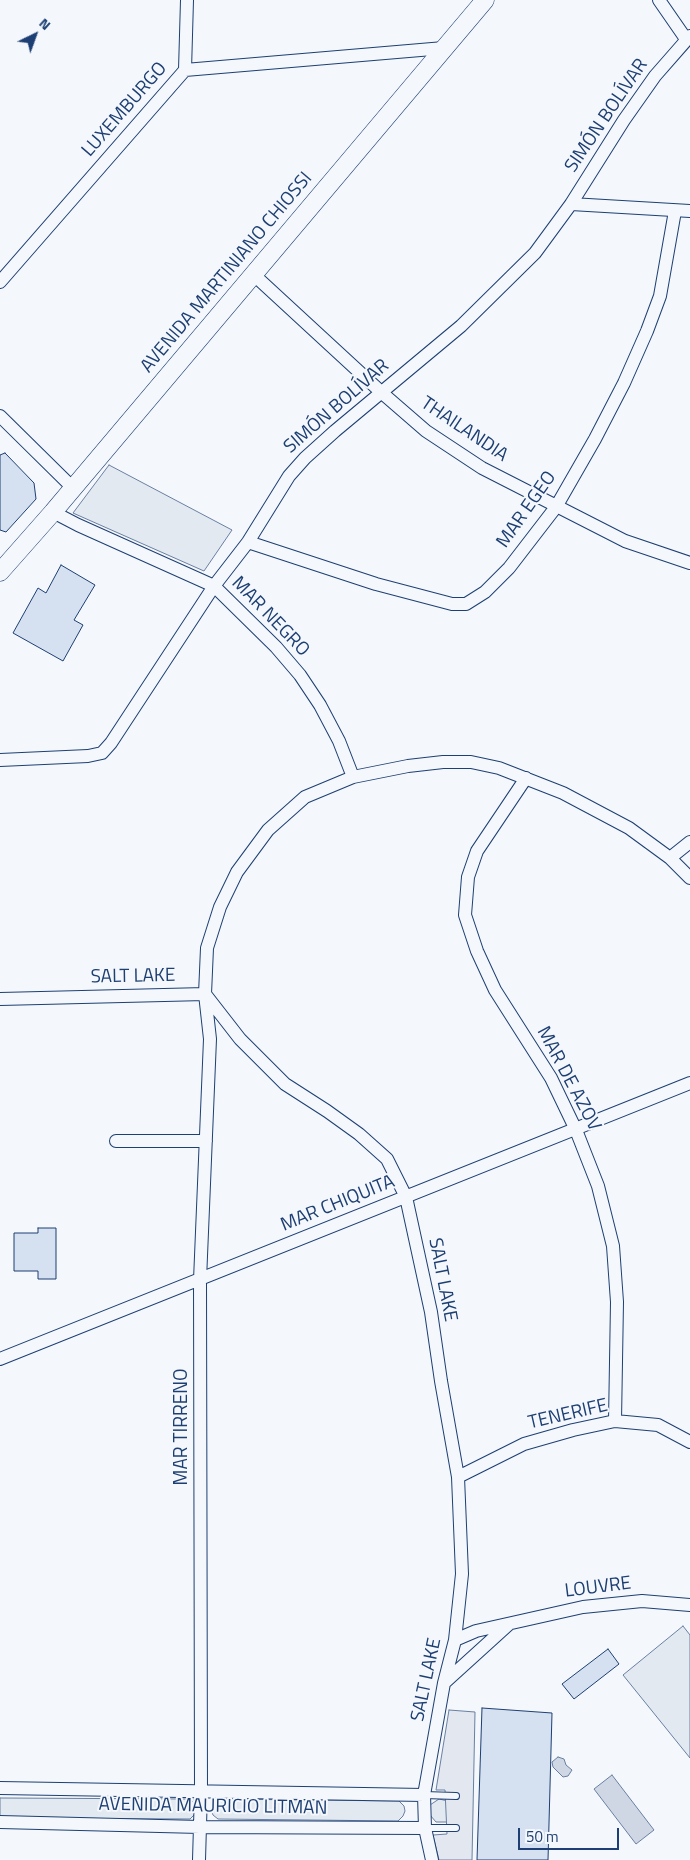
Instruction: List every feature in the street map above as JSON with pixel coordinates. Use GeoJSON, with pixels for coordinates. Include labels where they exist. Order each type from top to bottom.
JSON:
{"type":"FeatureCollection","features":[{"type":"Feature","properties":{"kind":"street"},"geometry":{"type":"LineString","coordinates":[[185,70],[186,0]]}},
{"type":"Feature","properties":{"kind":"street","name":"AVENIDA MARTINIANO CHIOSSI"},"geometry":{"type":"LineString","coordinates":[[0,572],[53,512],[485,0]]}},
{"type":"Feature","properties":{"kind":"street"},"geometry":{"type":"LineString","coordinates":[[659,0],[688,37]]}},
{"type":"Feature","properties":{"kind":"street","name":"SIMÓN BOLÍVAR"},"geometry":{"type":"LineString","coordinates":[[0,760],[88,756],[102,753],[111,743],[214,586],[248,542],[289,476],[305,458],[461,326],[535,253],[571,204],[644,91],[688,37]]}},
{"type":"Feature","properties":{"kind":"street","name":"LUXEMBURGO"},"geometry":{"type":"LineString","coordinates":[[0,282],[185,70],[444,48]]}},
{"type":"Feature","properties":{"kind":"street"},"geometry":{"type":"LineString","coordinates":[[571,204],[690,211]]}},
{"type":"Feature","properties":{"kind":"street","name":"MAR EGEO"},"geometry":{"type":"LineString","coordinates":[[248,542],[376,584],[452,604],[466,604],[485,592],[509,568],[556,507],[595,440],[624,383],[647,332],[660,296],[675,211]]}},
{"type":"Feature","properties":{"kind":"street","name":"THAILANDIA"},"geometry":{"type":"LineString","coordinates":[[253,274],[426,431],[482,468],[556,507],[625,541],[690,563]]}},
{"type":"Feature","properties":{"kind":"street"},"geometry":{"type":"LineString","coordinates":[[0,416],[73,488]]}},
{"type":"Feature","properties":{"kind":"street","name":"MAR NEGRO"},"geometry":{"type":"LineString","coordinates":[[53,512],[78,526],[214,586],[276,647],[300,675],[320,705],[339,741],[353,777]]}},
{"type":"Feature","properties":{"kind":"street","name":"MAR TIRRENO"},"geometry":{"type":"LineString","coordinates":[[199,1860],[201,1791],[200,1280],[210,1039],[205,994],[207,948],[220,907],[237,872],[268,830],[305,797],[353,777],[408,766],[443,762],[471,762],[499,768],[563,793],[629,828],[670,858],[690,878]]}},
{"type":"Feature","properties":{"kind":"street","name":"MAR DE AZOV"},"geometry":{"type":"LineString","coordinates":[[526,778],[477,850],[468,877],[466,915],[477,951],[495,990],[551,1078],[576,1130],[598,1186],[613,1246],[617,1302],[615,1421]]}},
{"type":"Feature","properties":{"kind":"street"},"geometry":{"type":"LineString","coordinates":[[670,858],[690,842]]}},
{"type":"Feature","properties":{"kind":"street","name":"SALT LAKE"},"geometry":{"type":"LineString","coordinates":[[0,998],[205,994],[240,1039],[285,1084],[359,1134],[386,1159],[406,1197],[431,1312],[458,1477],[462,1574],[455,1640],[444,1683],[424,1795],[425,1828],[432,1860]]}},
{"type":"Feature","properties":{"kind":"street","name":"MAR CHIQUITA"},"geometry":{"type":"LineString","coordinates":[[0,1360],[690,1083]]}},
{"type":"Feature","properties":{"kind":"street"},"geometry":{"type":"LineString","coordinates":[[116,1141],[206,1141]]}},
{"type":"Feature","properties":{"kind":"street","name":"TENERIFE"},"geometry":{"type":"LineString","coordinates":[[458,1477],[524,1444],[573,1430],[615,1421],[658,1425],[690,1442]]}},
{"type":"Feature","properties":{"kind":"street","name":"LOUVRE"},"geometry":{"type":"LineString","coordinates":[[455,1640],[476,1631],[582,1606],[642,1602],[690,1605]]}},
{"type":"Feature","properties":{"kind":"street"},"geometry":{"type":"LineString","coordinates":[[444,1683],[510,1622]]}},
{"type":"Feature","properties":{"kind":"street"},"geometry":{"type":"LineString","coordinates":[[476,1631],[483,1648]]}},
{"type":"Feature","properties":{"kind":"street","name":"AVENIDA MAURICIO LITMAN"},"geometry":{"type":"LineString","coordinates":[[0,1788],[424,1795]]}},
{"type":"Feature","properties":{"kind":"street","name":"AVENIDA MAURICIO LITMAN"},"geometry":{"type":"LineString","coordinates":[[0,1822],[200,1827],[425,1828]]}},
{"type":"Feature","properties":{"kind":"lane"},"geometry":{"type":"LineString","coordinates":[[424,1795],[456,1796]]}},
{"type":"Feature","properties":{"kind":"lane"},"geometry":{"type":"LineString","coordinates":[[425,1828],[456,1828]]}},
{"type":"Feature","properties":{"kind":"shaded area"},"geometry":{"type":"Polygon","coordinates":[[[109,465],[232,530],[204,571],[73,513],[109,465]]]}},
{"type":"Feature","properties":{"kind":"shaded area"},"geometry":{"type":"Polygon","coordinates":[[[683,1626],[690,1635],[690,1758],[623,1675],[683,1626]]]}},
{"type":"Feature","properties":{"kind":"shaded area"},"geometry":{"type":"Polygon","coordinates":[[[449,1710],[475,1712],[472,1860],[439,1860],[433,1835],[447,1834],[445,1790],[436,1790],[449,1710]]]}},
{"type":"Feature","properties":{"kind":"shaded area"},"geometry":{"type":"Polygon","coordinates":[[[558,1757],[564,1759],[566,1765],[572,1770],[568,1776],[563,1777],[553,1767],[552,1762],[558,1757]]]}},
{"type":"Feature","properties":{"kind":"shaded area"},"geometry":{"type":"Polygon","coordinates":[[[612,1775],[654,1830],[636,1844],[594,1789],[612,1775]]]}},
{"type":"Feature","properties":{"kind":"shaded area"},"geometry":{"type":"Polygon","coordinates":[[[0,1798],[186,1799],[194,1802],[196,1813],[190,1819],[0,1818],[0,1798]]]}},
{"type":"Feature","properties":{"kind":"shaded area"},"geometry":{"type":"Polygon","coordinates":[[[217,1799],[399,1801],[404,1806],[405,1811],[398,1821],[218,1819],[211,1810],[212,1804],[217,1799]]]}},
{"type":"Feature","properties":{"kind":"shaded area"},"geometry":{"type":"Polygon","coordinates":[[[439,1799],[448,1801],[450,1819],[446,1822],[436,1822],[430,1815],[430,1805],[439,1799]]]}},
{"type":"Feature","properties":{"kind":"building"},"geometry":{"type":"Polygon","coordinates":[[[5,453],[34,483],[36,499],[6,532],[0,530],[0,455],[5,453]]]}},
{"type":"Feature","properties":{"kind":"building"},"geometry":{"type":"Polygon","coordinates":[[[61,565],[95,585],[74,620],[83,625],[63,661],[13,633],[38,588],[46,593],[61,565]]]}},
{"type":"Feature","properties":{"kind":"building"},"geometry":{"type":"Polygon","coordinates":[[[38,1228],[56,1228],[56,1279],[38,1279],[38,1271],[14,1271],[14,1233],[38,1233],[38,1228]]]}},
{"type":"Feature","properties":{"kind":"building"},"geometry":{"type":"Polygon","coordinates":[[[608,1649],[619,1664],[574,1699],[562,1684],[608,1649]]]}},
{"type":"Feature","properties":{"kind":"building"},"geometry":{"type":"Polygon","coordinates":[[[482,1708],[552,1713],[548,1860],[477,1860],[482,1708]]]}}]}
